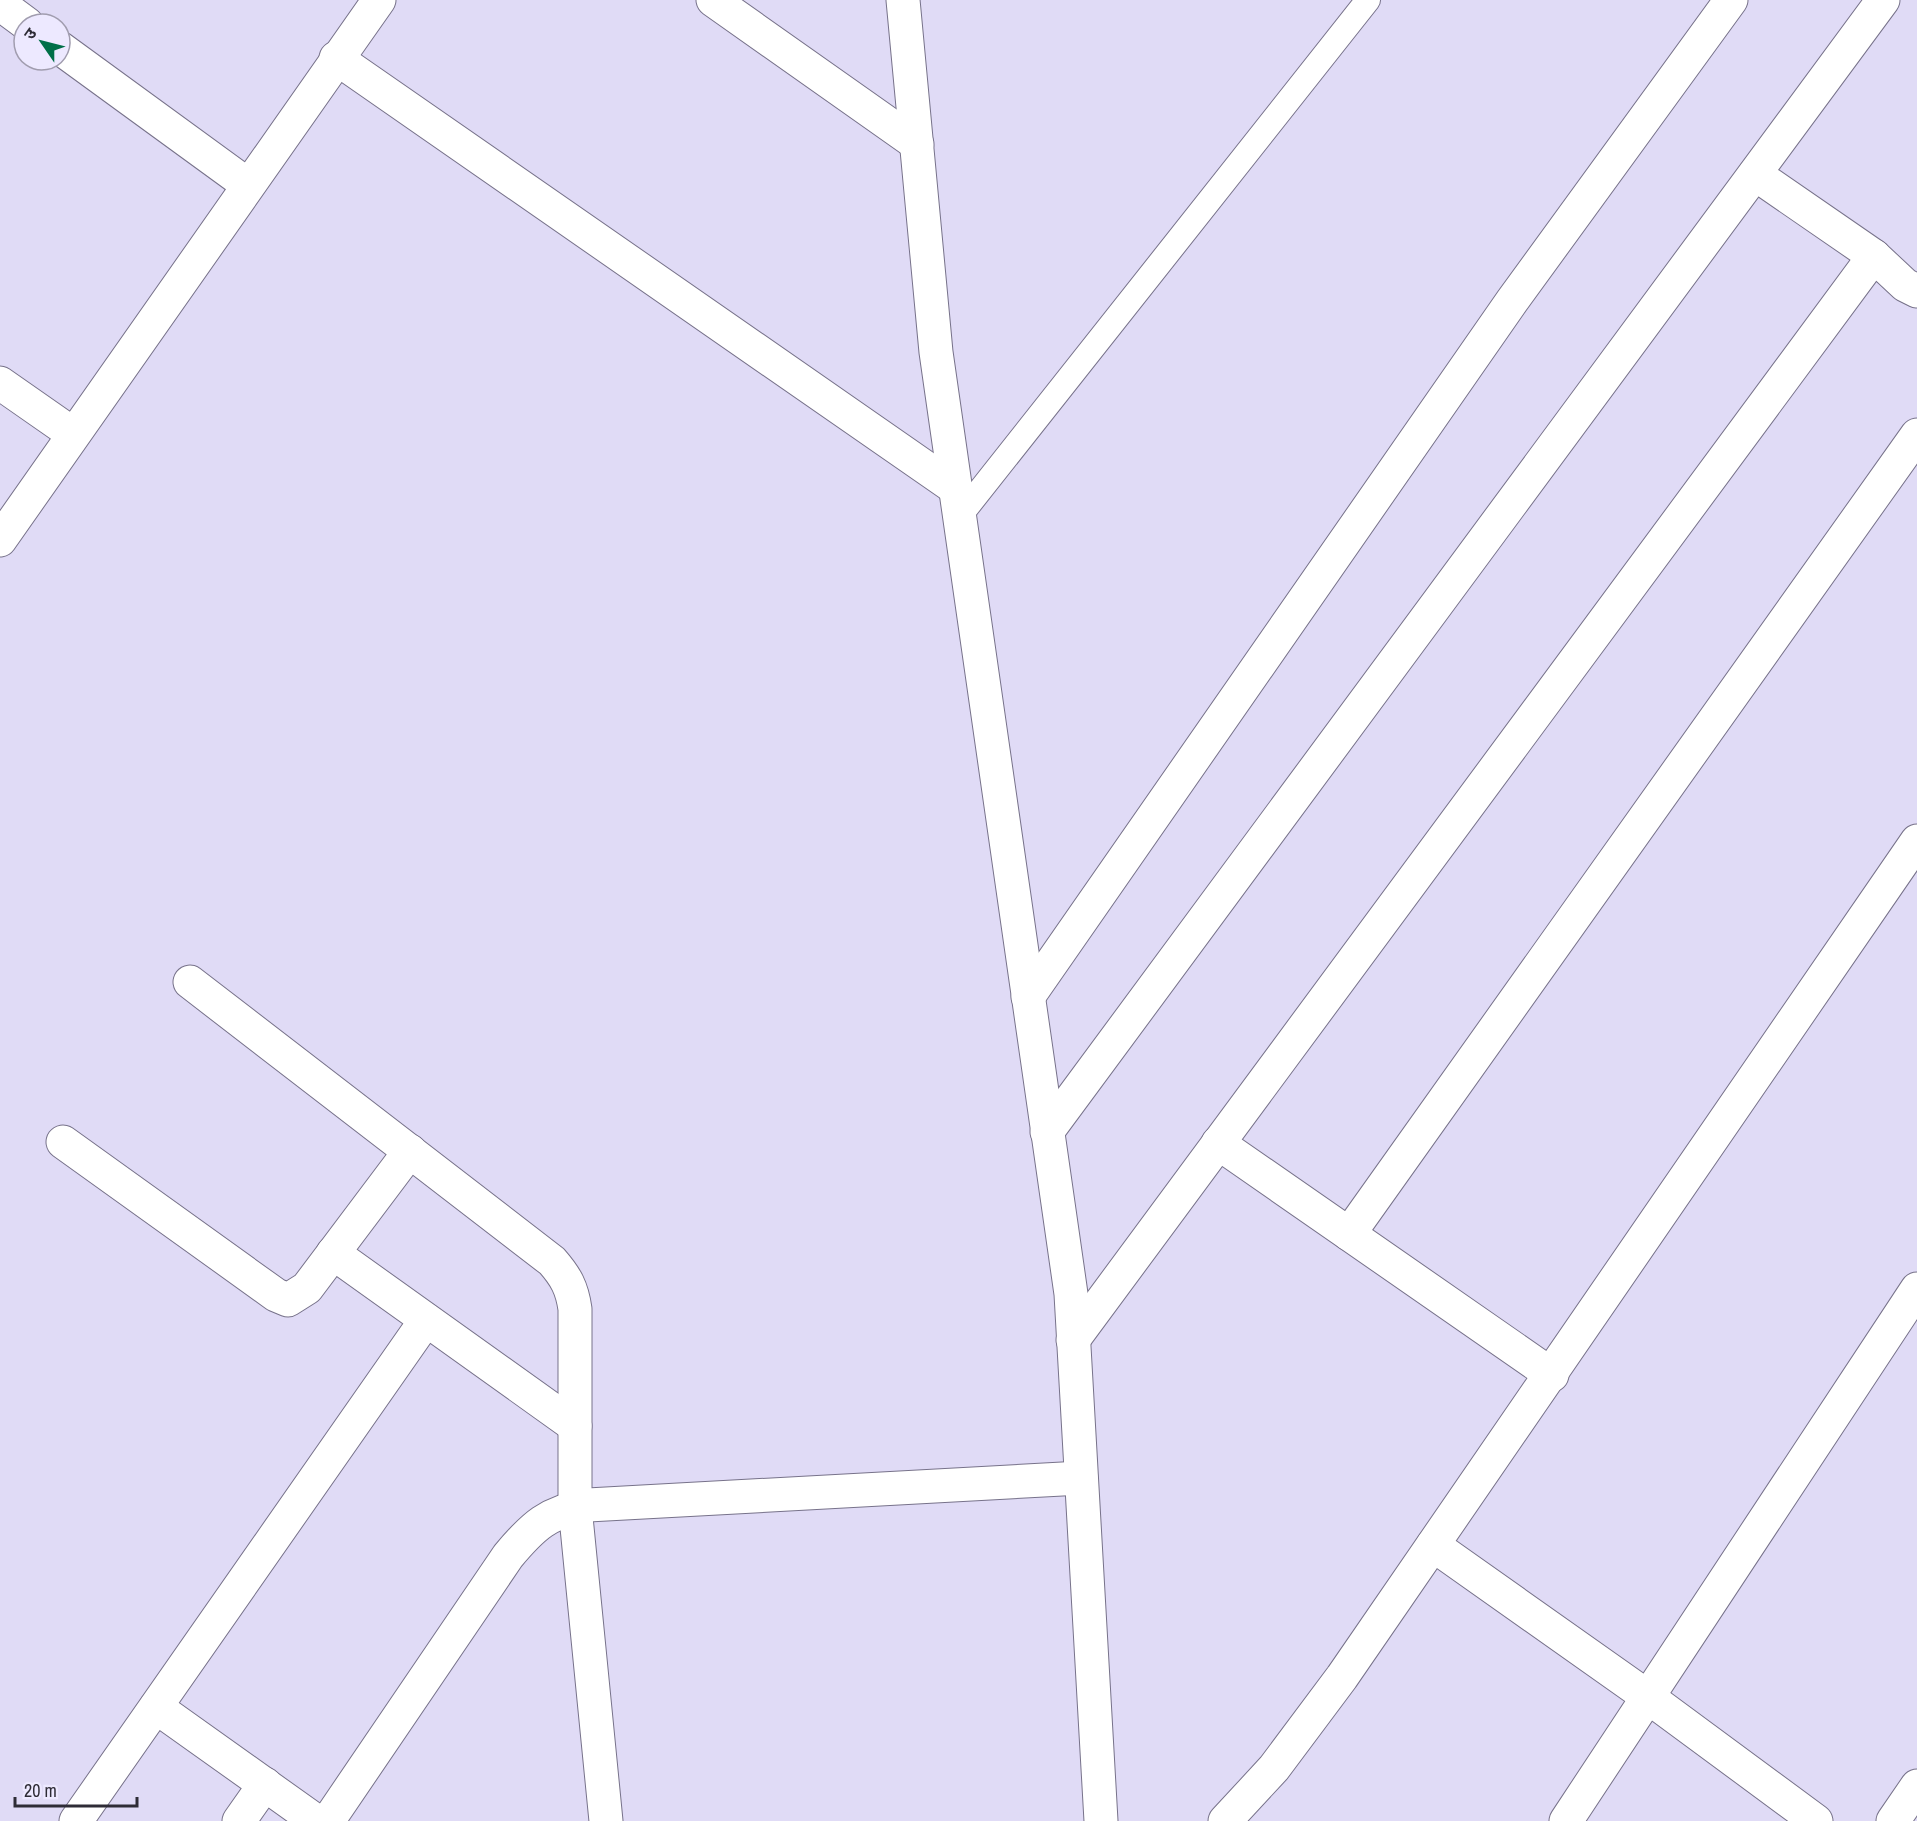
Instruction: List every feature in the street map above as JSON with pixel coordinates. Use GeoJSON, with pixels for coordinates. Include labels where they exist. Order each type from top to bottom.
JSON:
{"type":"FeatureCollection","features":[{"type":"Feature","properties":{"kind":"street"},"geometry":{"type":"LineString","coordinates":[[712,0],[917,144]]}},
{"type":"Feature","properties":{"kind":"street"},"geometry":{"type":"LineString","coordinates":[[903,0],[936,352],[1071,1294],[1101,1821]]}},
{"type":"Feature","properties":{"kind":"street"},"geometry":{"type":"LineString","coordinates":[[1028,997],[1506,311],[1731,0]]}},
{"type":"Feature","properties":{"kind":"street"},"geometry":{"type":"LineString","coordinates":[[1047,1132],[1883,0]]}},
{"type":"Feature","properties":{"kind":"street"},"geometry":{"type":"LineString","coordinates":[[0,540],[336,58],[367,4]]}},
{"type":"Feature","properties":{"kind":"street"},"geometry":{"type":"LineString","coordinates":[[72,57],[248,185]]}},
{"type":"Feature","properties":{"kind":"street"},"geometry":{"type":"LineString","coordinates":[[336,58],[957,502]]}},
{"type":"Feature","properties":{"kind":"street"},"geometry":{"type":"LineString","coordinates":[[1755,174],[1874,256],[1905,285],[1917,291]]}},
{"type":"Feature","properties":{"kind":"street"},"geometry":{"type":"LineString","coordinates":[[1073,1340],[1874,256]]}},
{"type":"Feature","properties":{"kind":"street"},"geometry":{"type":"LineString","coordinates":[[0,382],[73,434]]}},
{"type":"Feature","properties":{"kind":"street"},"geometry":{"type":"LineString","coordinates":[[1349,1234],[1917,435]]}},
{"type":"Feature","properties":{"kind":"street"},"geometry":{"type":"LineString","coordinates":[[1225,1821],[1274,1768],[1342,1677],[1552,1375],[1917,841]]}},
{"type":"Feature","properties":{"kind":"street"},"geometry":{"type":"LineString","coordinates":[[190,982],[552,1261],[566,1276],[572,1289],[575,1309],[575,1507],[606,1821]]}},
{"type":"Feature","properties":{"kind":"street"},"geometry":{"type":"LineString","coordinates":[[63,1142],[282,1298],[288,1300],[299,1296],[410,1151]]}},
{"type":"Feature","properties":{"kind":"street"},"geometry":{"type":"LineString","coordinates":[[1218,1143],[1552,1375]]}},
{"type":"Feature","properties":{"kind":"street"},"geometry":{"type":"LineString","coordinates":[[333,1253],[575,1426]]}},
{"type":"Feature","properties":{"kind":"street"},"geometry":{"type":"LineString","coordinates":[[1566,1821],[1917,1289]]}},
{"type":"Feature","properties":{"kind":"street"},"geometry":{"type":"LineString","coordinates":[[76,1821],[426,1320]]}},
{"type":"Feature","properties":{"kind":"street"},"geometry":{"type":"LineString","coordinates":[[328,1821],[508,1556],[532,1528],[552,1514],[575,1507],[1081,1478]]}},
{"type":"Feature","properties":{"kind":"street"},"geometry":{"type":"LineString","coordinates":[[1433,1545],[1648,1696],[1816,1821]]}},
{"type":"Feature","properties":{"kind":"street"},"geometry":{"type":"LineString","coordinates":[[156,1707],[316,1821]]}},
{"type":"Feature","properties":{"kind":"street"},"geometry":{"type":"LineString","coordinates":[[239,1821],[265,1784]]}},
{"type":"Feature","properties":{"kind":"street"},"geometry":{"type":"LineString","coordinates":[[1893,1821],[1917,1786]]}},
{"type":"Feature","properties":{"kind":"lane"},"geometry":{"type":"LineString","coordinates":[[957,502],[1368,0]]}}]}
